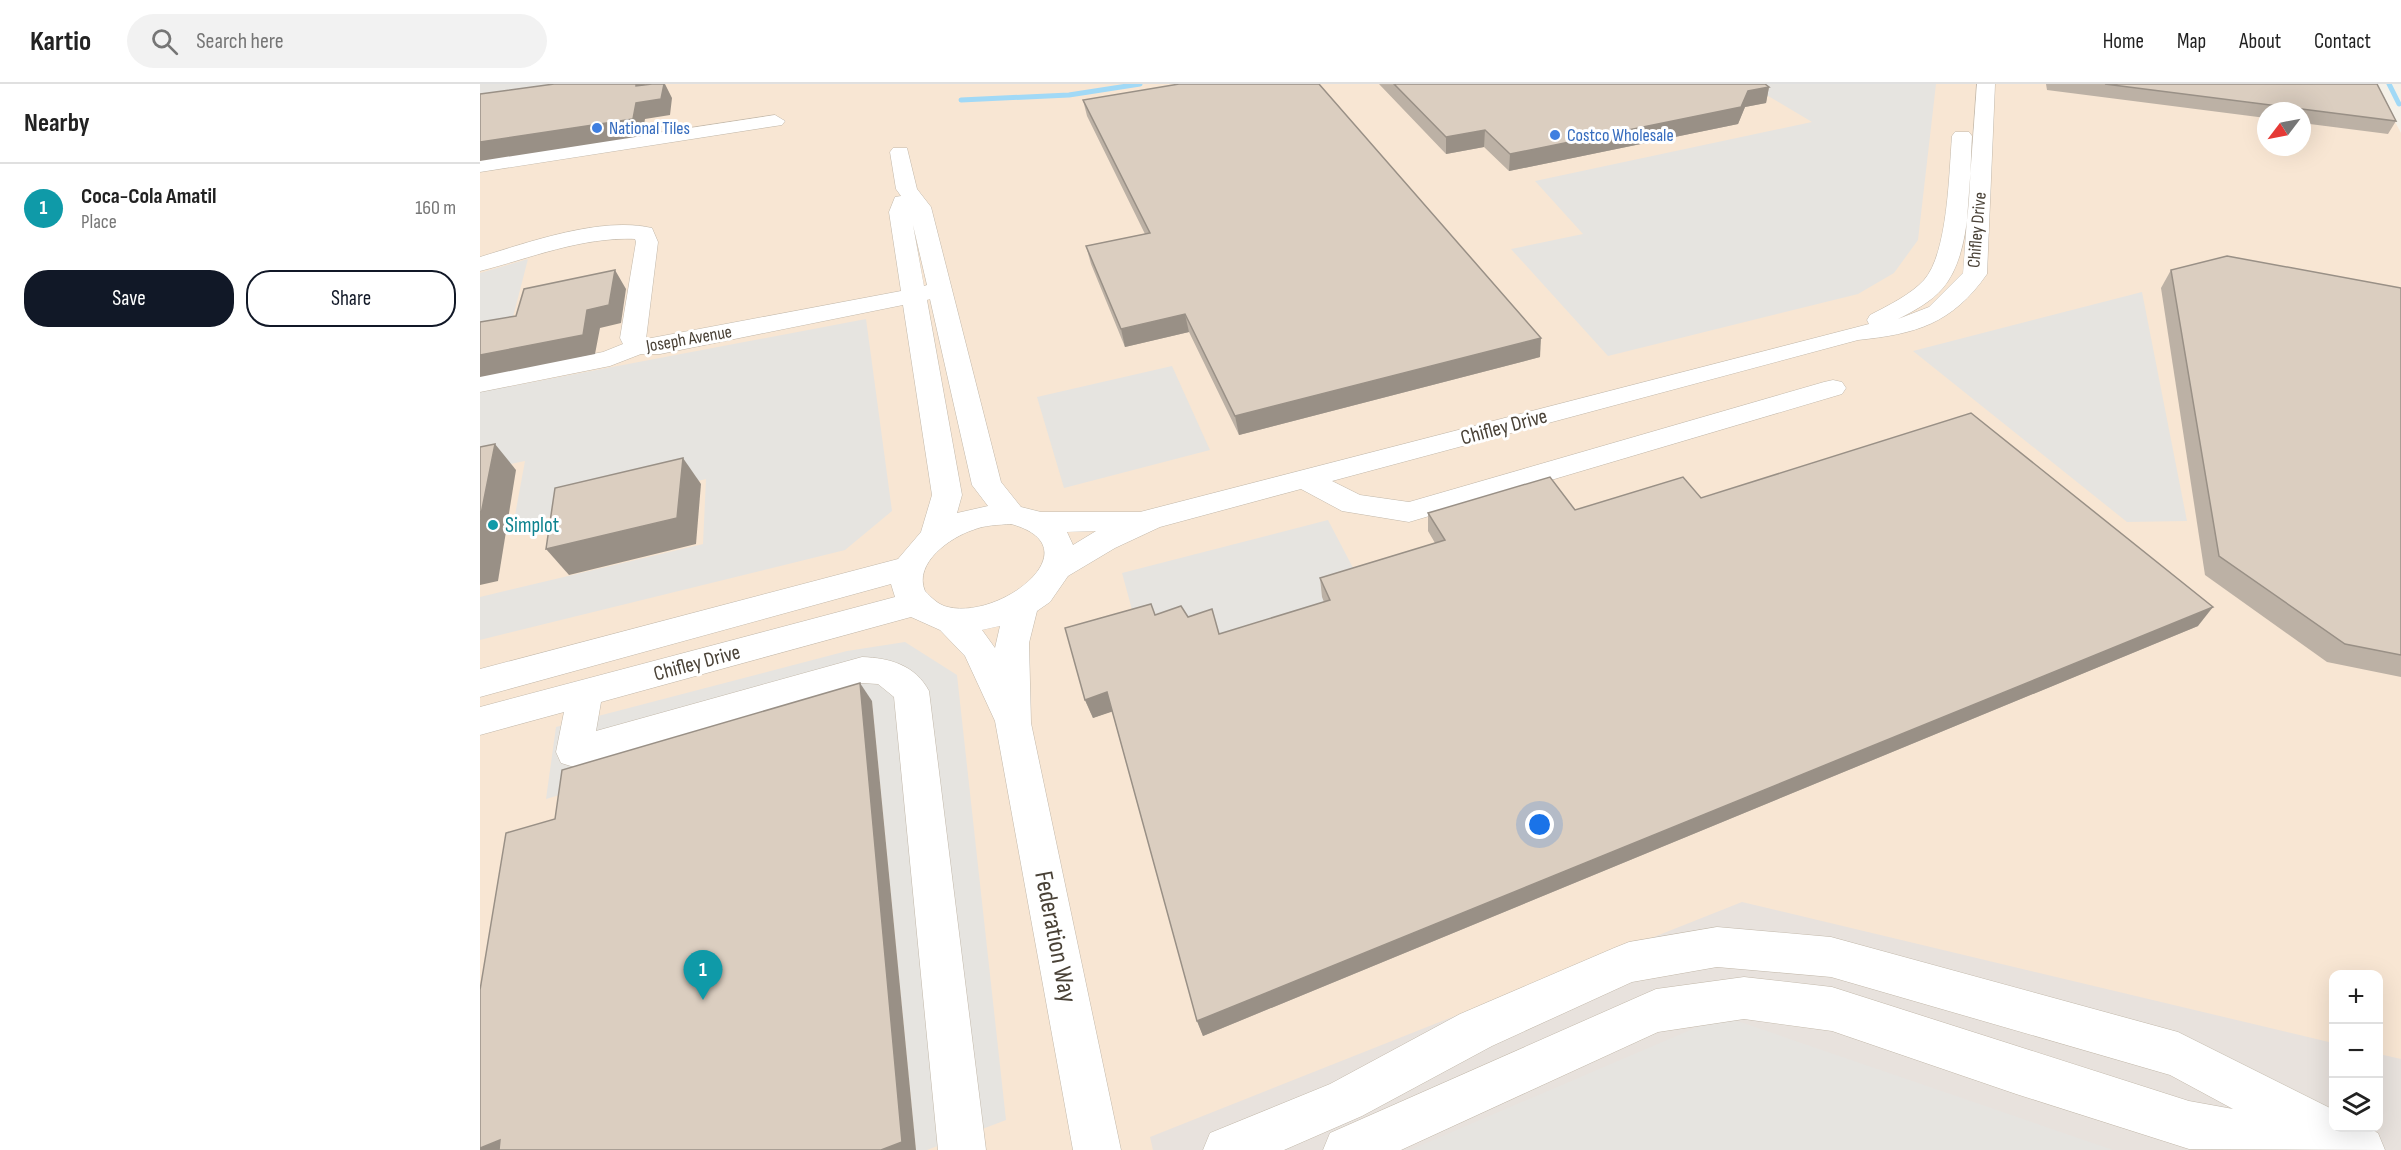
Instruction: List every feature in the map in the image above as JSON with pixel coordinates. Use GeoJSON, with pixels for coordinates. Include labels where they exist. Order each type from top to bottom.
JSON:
{"type":"FeatureCollection","features":[{"type":"Feature","properties":{"kind":"street","name":"Chifley Drive"},"geometry":{"type":"LineString","coordinates":[[1041,522],[1096,523],[1150,519],[1857,333],[1892,329],[1939,313],[1960,295],[1975,274],[1986,84]]}},
{"type":"Feature","properties":{"kind":"street","name":"Chifley Drive"},"geometry":{"type":"LineString","coordinates":[[1857,333],[1920,294],[1936,281],[1949,259],[1964,113]]}},
{"type":"Feature","properties":{"kind":"street"},"geometry":{"type":"LineString","coordinates":[[480,166],[775,121]]}},
{"type":"Feature","properties":{"kind":"street"},"geometry":{"type":"LineString","coordinates":[[900,152],[907,189],[920,207],[987,485],[1011,514]]}},
{"type":"Feature","properties":{"kind":"street"},"geometry":{"type":"LineString","coordinates":[[907,189],[900,212],[946,487],[935,536]]}},
{"type":"Feature","properties":{"kind":"street","name":"Joseph Avenue"},"geometry":{"type":"LineString","coordinates":[[480,264],[539,247],[626,231],[644,233],[647,243],[633,338],[638,347],[660,346],[940,290]]}},
{"type":"Feature","properties":{"kind":"street"},"geometry":{"type":"LineString","coordinates":[[480,384],[610,358],[638,347]]}},
{"type":"Feature","properties":{"kind":"street"},"geometry":{"type":"LineString","coordinates":[[1306,479],[1353,504],[1409,512],[1833,388]]}},
{"type":"Feature","properties":{"kind":"street"},"geometry":{"type":"LineString","coordinates":[[1011,514],[1041,522],[1055,534],[1060,550],[1058,568],[1038,594],[999,614],[975,620],[951,620],[930,614],[914,604],[908,593],[906,581],[908,568],[919,551],[935,536],[972,519],[1011,514]]}},
{"type":"Feature","properties":{"kind":"street","name":"Chifley Drive"},"geometry":{"type":"LineString","coordinates":[[1058,568],[1104,540],[1150,519]]}},
{"type":"Feature","properties":{"kind":"street","name":"Chifley Drive"},"geometry":{"type":"LineString","coordinates":[[480,683],[908,568]]}},
{"type":"Feature","properties":{"kind":"street","name":"Chifley Drive"},"geometry":{"type":"LineString","coordinates":[[480,722],[914,604]]}},
{"type":"Feature","properties":{"kind":"street","name":"Federation Way"},"geometry":{"type":"LineString","coordinates":[[1022,604],[1012,643],[1013,723],[1098,1150]]}},
{"type":"Feature","properties":{"kind":"street","name":"Federation Way"},"geometry":{"type":"LineString","coordinates":[[951,620],[979,649],[1013,723]]}},
{"type":"Feature","properties":{"kind":"street"},"geometry":{"type":"LineString","coordinates":[[585,693],[574,752],[862,670],[886,671],[911,691],[962,1150]]}},
{"type":"Feature","properties":{"kind":"street"},"geometry":{"type":"LineString","coordinates":[[1227,1150],[1346,1100],[1476,1030],[1629,962],[1717,948],[1831,957],[2178,1055],[2361,1150]]}},
{"type":"Feature","properties":{"kind":"street"},"geometry":{"type":"LineString","coordinates":[[1347,1150],[1656,1011],[1744,998],[1832,1009],[2016,1071],[2189,1125],[2346,1150]]}},
{"type":"Feature","properties":{"kind":"shaded area"},"geometry":{"type":"Polygon","coordinates":[[[480,84],[2375,84],[2401,133],[2401,1150],[480,1150],[480,84]]]}},
{"type":"Feature","properties":{"kind":"shaded area"},"geometry":{"type":"Polygon","coordinates":[[[480,84],[629,84],[480,104],[480,84]]]}},
{"type":"Feature","properties":{"kind":"shaded area"},"geometry":{"type":"Polygon","coordinates":[[[1748,84],[1936,84],[1918,240],[1894,273],[1858,294],[1608,356],[1511,249],[1583,234],[1535,181],[1812,122],[1748,84]]]}},
{"type":"Feature","properties":{"kind":"shaded area"},"geometry":{"type":"Polygon","coordinates":[[[528,259],[513,317],[480,323],[480,273],[528,259]]]}},
{"type":"Feature","properties":{"kind":"shaded area"},"geometry":{"type":"Polygon","coordinates":[[[2142,292],[2187,521],[2127,522],[1913,351],[2142,292]]]}},
{"type":"Feature","properties":{"kind":"shaded area"},"geometry":{"type":"Polygon","coordinates":[[[866,319],[892,511],[845,550],[480,640],[480,597],[703,544],[706,479],[513,526],[525,461],[480,470],[480,392],[866,319]]]}},
{"type":"Feature","properties":{"kind":"shaded area"},"geometry":{"type":"Polygon","coordinates":[[[1172,366],[1210,450],[1064,488],[1037,397],[1172,366]]]}},
{"type":"Feature","properties":{"kind":"shaded area"},"geometry":{"type":"Polygon","coordinates":[[[1328,520],[1362,585],[1332,618],[1223,653],[1137,628],[1122,573],[1328,520]]]}},
{"type":"Feature","properties":{"kind":"shaded area"},"geometry":{"type":"Polygon","coordinates":[[[905,642],[957,675],[1006,1120],[927,1150],[916,1150],[872,701],[546,799],[556,727],[847,651],[905,642]]]}},
{"type":"Feature","properties":{"kind":"shaded area"},"geometry":{"type":"Polygon","coordinates":[[[1742,902],[2329,1042],[2329,1132],[2383,1132],[2383,1055],[2401,1059],[2401,1150],[1153,1150],[1150,1137],[1742,902]]]}},
{"type":"Feature","properties":{"kind":"shaded area"},"geometry":{"type":"Polygon","coordinates":[[[1723,1016],[2113,1150],[1410,1150],[1723,1016]]]}},
{"type":"Feature","properties":{"kind":"building"},"geometry":{"type":"Polygon","coordinates":[[[554,84],[636,84],[636,86],[664,84],[661,99],[636,103],[633,119],[480,142],[480,94],[554,84]]]}},
{"type":"Feature","properties":{"kind":"building"},"geometry":{"type":"Polygon","coordinates":[[[1179,84],[1319,84],[1541,338],[1235,416],[1185,314],[1121,329],[1086,246],[1150,233],[1083,100],[1179,84]]]}},
{"type":"Feature","properties":{"kind":"building","name":"Costco Wholesale"},"geometry":{"type":"Polygon","coordinates":[[[1394,84],[1765,84],[1769,87],[1748,91],[1741,107],[1510,154],[1485,130],[1446,137],[1394,84]]]}},
{"type":"Feature","properties":{"kind":"building"},"geometry":{"type":"Polygon","coordinates":[[[2105,84],[2377,84],[2396,121],[2311,110],[2311,102],[2257,103],[2105,84]]]}},
{"type":"Feature","properties":{"kind":"building"},"geometry":{"type":"Polygon","coordinates":[[[2227,256],[2401,288],[2401,655],[2345,644],[2219,556],[2171,270],[2227,256]]]}},
{"type":"Feature","properties":{"kind":"building"},"geometry":{"type":"Polygon","coordinates":[[[615,270],[609,305],[587,310],[583,335],[480,355],[480,322],[516,316],[524,289],[615,270]]]}},
{"type":"Feature","properties":{"kind":"building"},"geometry":{"type":"Polygon","coordinates":[[[1971,413],[2213,607],[1197,1021],[1107,692],[1085,700],[1065,628],[1151,604],[1155,615],[1181,606],[1188,617],[1212,609],[1219,634],[1330,600],[1320,578],[1445,540],[1428,513],[1550,477],[1575,510],[1683,477],[1701,498],[1971,413]]]}},
{"type":"Feature","properties":{"kind":"building"},"geometry":{"type":"Polygon","coordinates":[[[495,444],[480,519],[480,447],[495,444]]]}},
{"type":"Feature","properties":{"kind":"building"},"geometry":{"type":"Polygon","coordinates":[[[683,458],[677,518],[546,549],[555,488],[683,458]]]}},
{"type":"Feature","properties":{"kind":"building"},"geometry":{"type":"Polygon","coordinates":[[[860,683],[902,1142],[881,1150],[499,1150],[500,1140],[480,1148],[480,990],[506,833],[555,819],[562,770],[860,683]]]}},
{"type":"Feature","properties":{"kind":"waterway"},"geometry":{"type":"LineString","coordinates":[[961,100],[1069,95],[1140,84]]}},
{"type":"Feature","properties":{"kind":"waterway"},"geometry":{"type":"LineString","coordinates":[[2389,84],[2399,104]]}},
{"type":"Feature","properties":{"kind":"place","name":"National Tiles"},"geometry":{"type":"Point","coordinates":[597,128]}},
{"type":"Feature","properties":{"kind":"place","name":"Costco Wholesale"},"geometry":{"type":"Point","coordinates":[1555,135]}},
{"type":"Feature","properties":{"kind":"place","name":"Simplot"},"geometry":{"type":"Point","coordinates":[493,525]}},
{"type":"Feature","properties":{"kind":"place","name":"Coca-Cola Amatil"},"geometry":{"type":"Point","coordinates":[703,1000]}}]}
